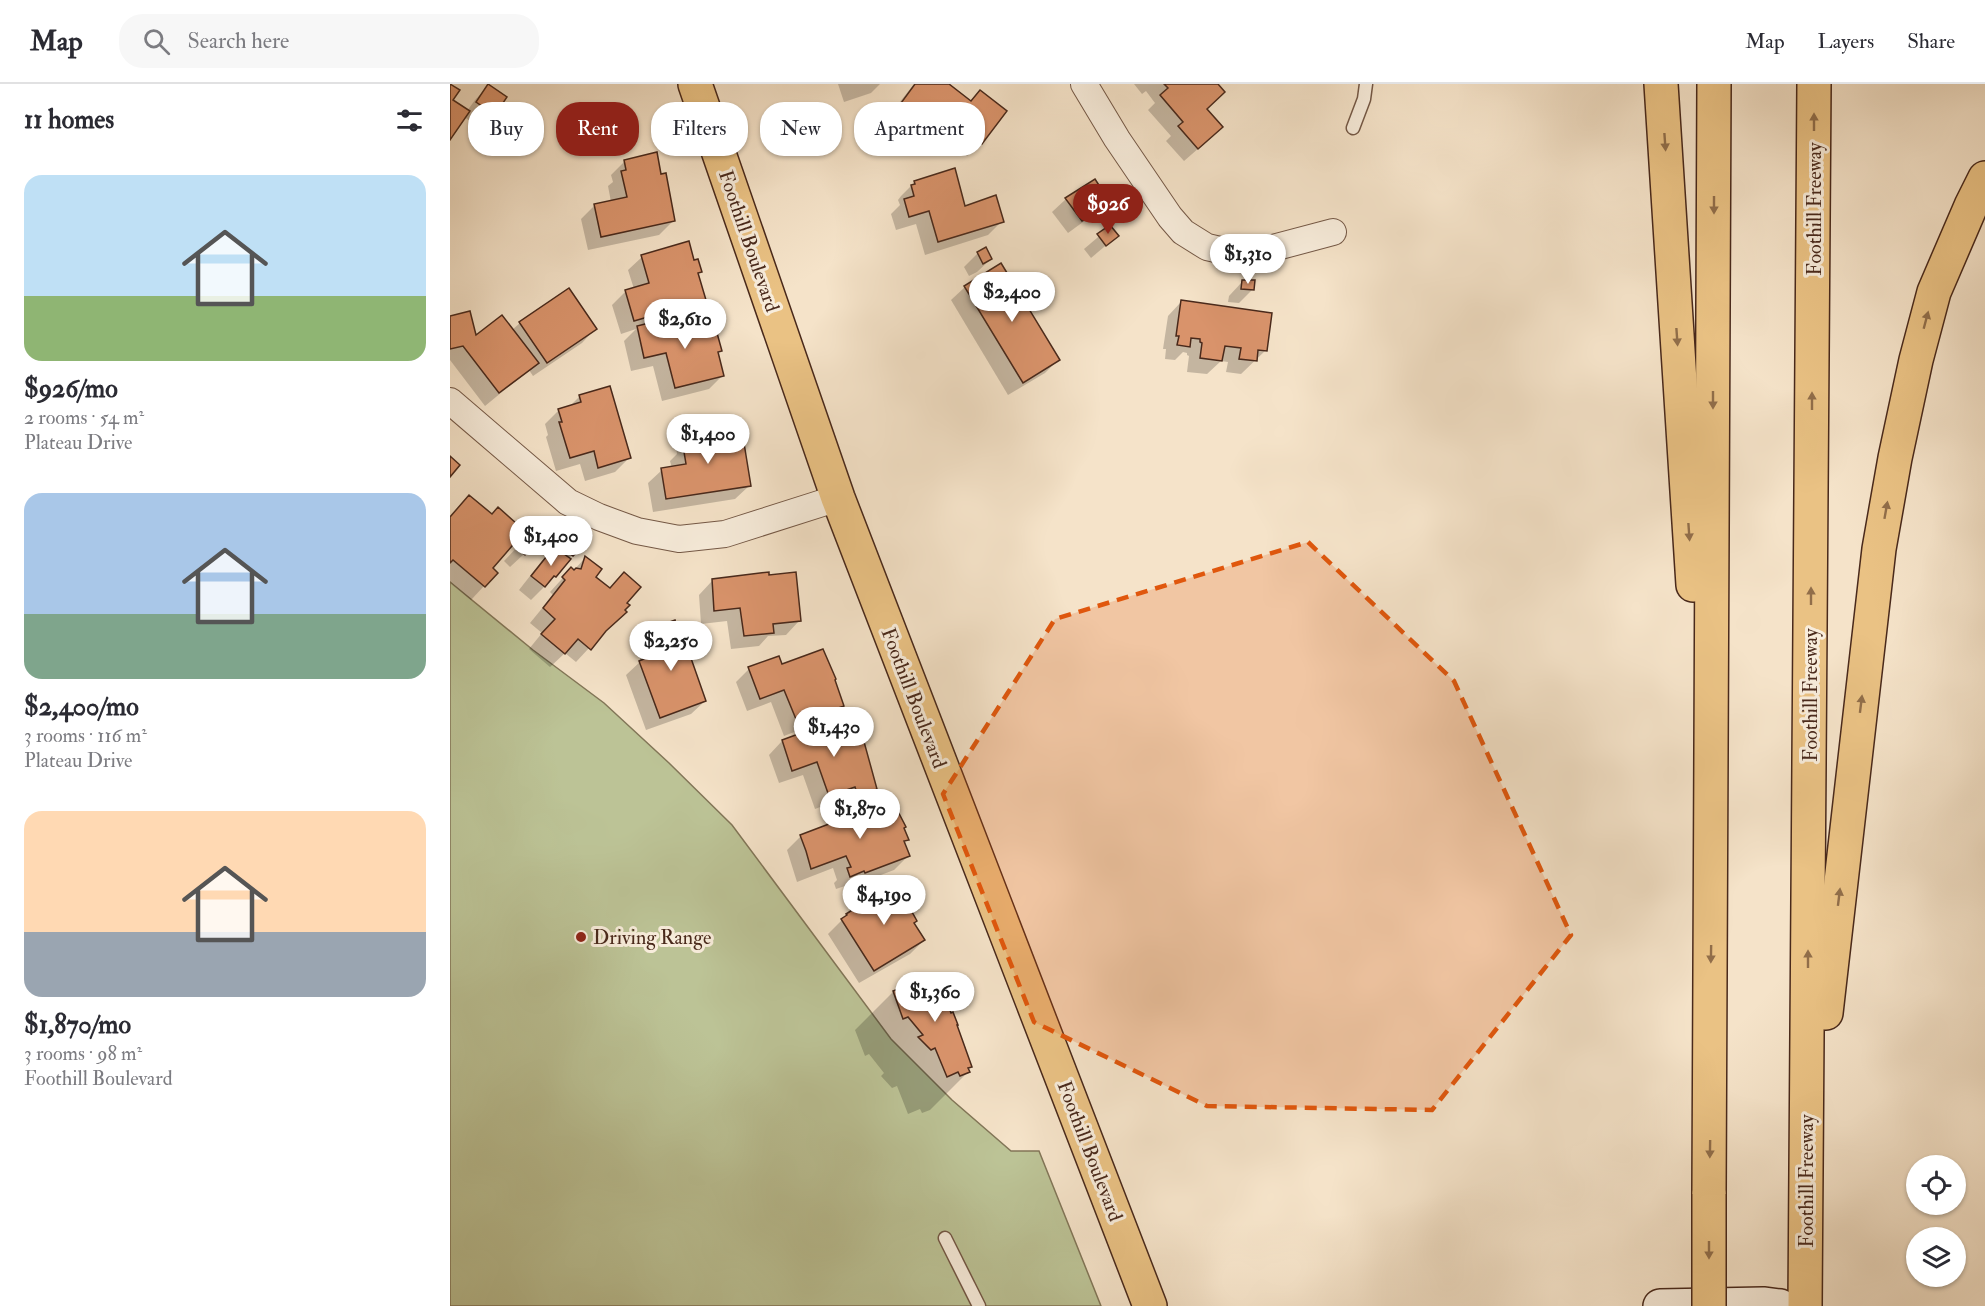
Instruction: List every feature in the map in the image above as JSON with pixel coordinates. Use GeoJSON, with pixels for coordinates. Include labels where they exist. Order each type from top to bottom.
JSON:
{"type":"FeatureCollection","features":[{"type":"Feature","properties":{"kind":"main road","name":"Foothill Boulevard"},"geometry":{"type":"LineString","coordinates":[[695,84],[838,498],[1150,1306]]}},
{"type":"Feature","properties":{"kind":"main road"},"geometry":{"type":"LineString","coordinates":[[1661,84],[1712,895]]}},
{"type":"Feature","properties":{"kind":"main road"},"geometry":{"type":"LineString","coordinates":[[1708,1306],[1712,895],[1714,84]]}},
{"type":"Feature","properties":{"kind":"main road","name":"Foothill Freeway"},"geometry":{"type":"LineString","coordinates":[[1805,1306],[1815,84]]}},
{"type":"Feature","properties":{"kind":"main road"},"geometry":{"type":"LineString","coordinates":[[1806,1185],[1879,549],[1895,458],[1916,360],[1934,292],[1985,177]]}},
{"type":"Feature","properties":{"kind":"main road"},"geometry":{"type":"LineString","coordinates":[[1660,1306],[1763,1304],[1780,1306]]}},
{"type":"Feature","properties":{"kind":"street"},"geometry":{"type":"LineString","coordinates":[[1084,84],[1117,139],[1170,217],[1183,232],[1207,247],[1233,253],[1273,248],[1333,232]]}},
{"type":"Feature","properties":{"kind":"street"},"geometry":{"type":"LineString","coordinates":[[450,401],[568,502],[599,517],[637,531],[679,539],[725,534],[838,498]]}},
{"type":"Feature","properties":{"kind":"lane"},"geometry":{"type":"LineString","coordinates":[[1353,128],[1364,99],[1366,84]]}},
{"type":"Feature","properties":{"kind":"lane"},"geometry":{"type":"LineString","coordinates":[[945,1238],[979,1306]]}},
{"type":"Feature","properties":{"kind":"highlighted area"},"geometry":{"type":"Polygon","coordinates":[[[1308,542],[1454,681],[1571,935],[1432,1110],[1207,1106],[1034,1022],[943,794],[1055,619],[1308,542]]]}},
{"type":"Feature","properties":{"kind":"green space","name":"Driving Range"},"geometry":{"type":"Polygon","coordinates":[[[450,582],[533,650],[604,703],[732,825],[891,1039],[952,1100],[1011,1151],[1039,1151],[1101,1306],[450,1306],[450,582]]]}},
{"type":"Feature","properties":{"kind":"building"},"geometry":{"type":"Polygon","coordinates":[[[450,84],[460,90],[453,100],[468,110],[468,114],[450,140],[450,84]]]}},
{"type":"Feature","properties":{"kind":"building"},"geometry":{"type":"Polygon","coordinates":[[[488,84],[507,97],[504,102],[476,102],[488,84]]]}},
{"type":"Feature","properties":{"kind":"building"},"geometry":{"type":"Polygon","coordinates":[[[915,84],[949,84],[971,101],[980,90],[1007,111],[985,140],[985,102],[902,102],[915,84]]]}},
{"type":"Feature","properties":{"kind":"building"},"geometry":{"type":"Polygon","coordinates":[[[1164,84],[1218,84],[1225,92],[1207,109],[1223,127],[1198,149],[1178,126],[1183,122],[1160,95],[1168,88],[1164,84]]]}},
{"type":"Feature","properties":{"kind":"building"},"geometry":{"type":"Polygon","coordinates":[[[651,153],[651,156],[658,156],[661,174],[666,173],[675,221],[601,237],[594,204],[627,197],[621,171],[626,170],[624,160],[651,153]]]}},
{"type":"Feature","properties":{"kind":"building"},"geometry":{"type":"Polygon","coordinates":[[[955,168],[965,206],[996,195],[1004,222],[938,242],[929,211],[909,217],[904,199],[914,196],[911,185],[915,184],[914,181],[955,168]]]}},
{"type":"Feature","properties":{"kind":"building"},"geometry":{"type":"Polygon","coordinates":[[[1095,179],[1109,201],[1082,221],[1065,198],[1095,179]]]}},
{"type":"Feature","properties":{"kind":"building"},"geometry":{"type":"Polygon","coordinates":[[[1110,225],[1119,236],[1106,246],[1097,234],[1110,225]]]}},
{"type":"Feature","properties":{"kind":"building"},"geometry":{"type":"Polygon","coordinates":[[[689,241],[694,260],[698,259],[702,272],[698,273],[706,300],[634,321],[625,290],[649,283],[641,255],[689,241]]]}},
{"type":"Feature","properties":{"kind":"building"},"geometry":{"type":"Polygon","coordinates":[[[986,247],[992,259],[983,264],[977,252],[986,247]]]}},
{"type":"Feature","properties":{"kind":"building"},"geometry":{"type":"Polygon","coordinates":[[[1001,263],[1060,360],[1023,383],[964,286],[1001,263]]]}},
{"type":"Feature","properties":{"kind":"building"},"geometry":{"type":"Polygon","coordinates":[[[1242,280],[1255,280],[1254,290],[1241,289],[1242,280]]]}},
{"type":"Feature","properties":{"kind":"building"},"geometry":{"type":"Polygon","coordinates":[[[569,288],[597,329],[547,363],[519,322],[569,288]]]}},
{"type":"Feature","properties":{"kind":"building"},"geometry":{"type":"Polygon","coordinates":[[[1181,300],[1272,313],[1267,351],[1258,350],[1257,361],[1239,359],[1241,348],[1225,346],[1222,361],[1200,358],[1202,343],[1200,339],[1191,338],[1190,347],[1177,345],[1181,300]]]}},
{"type":"Feature","properties":{"kind":"building"},"geometry":{"type":"Polygon","coordinates":[[[470,311],[476,335],[502,315],[539,363],[499,393],[463,346],[450,349],[450,316],[470,311]]]}},
{"type":"Feature","properties":{"kind":"building"},"geometry":{"type":"Polygon","coordinates":[[[710,317],[714,334],[717,333],[722,351],[718,352],[724,376],[675,388],[666,353],[644,358],[637,326],[665,319],[667,328],[710,317]]]}},
{"type":"Feature","properties":{"kind":"building"},"geometry":{"type":"Polygon","coordinates":[[[610,386],[631,458],[598,468],[594,451],[570,458],[559,422],[562,422],[558,409],[581,402],[579,395],[610,386]]]}},
{"type":"Feature","properties":{"kind":"building"},"geometry":{"type":"Polygon","coordinates":[[[713,422],[716,441],[720,440],[719,437],[728,435],[728,439],[743,437],[751,486],[666,499],[661,468],[686,464],[683,446],[691,444],[688,426],[713,422]]]}},
{"type":"Feature","properties":{"kind":"building"},"geometry":{"type":"Polygon","coordinates":[[[450,456],[460,465],[450,477],[450,456]]]}},
{"type":"Feature","properties":{"kind":"building"},"geometry":{"type":"Polygon","coordinates":[[[469,495],[492,514],[498,507],[525,531],[493,568],[498,573],[485,587],[453,560],[450,563],[450,517],[469,495]]]}},
{"type":"Feature","properties":{"kind":"building"},"geometry":{"type":"Polygon","coordinates":[[[524,538],[533,545],[525,555],[516,547],[524,538]]]}},
{"type":"Feature","properties":{"kind":"building"},"geometry":{"type":"Polygon","coordinates":[[[561,539],[577,552],[573,556],[557,544],[561,539]]]}},
{"type":"Feature","properties":{"kind":"building"},"geometry":{"type":"Polygon","coordinates":[[[554,547],[571,559],[545,587],[531,576],[554,547]]]}},
{"type":"Feature","properties":{"kind":"building"},"geometry":{"type":"Polygon","coordinates":[[[585,556],[602,569],[596,577],[610,588],[624,572],[641,587],[627,603],[630,605],[625,610],[627,612],[606,631],[591,650],[578,639],[565,654],[541,634],[555,619],[543,608],[565,580],[562,577],[571,567],[574,570],[581,569],[585,556]]]}},
{"type":"Feature","properties":{"kind":"building"},"geometry":{"type":"Polygon","coordinates":[[[769,572],[769,575],[796,572],[801,621],[773,624],[774,633],[744,636],[740,608],[714,611],[712,579],[769,572]]]}},
{"type":"Feature","properties":{"kind":"building"},"geometry":{"type":"Polygon","coordinates":[[[675,620],[676,625],[679,624],[706,701],[660,718],[639,661],[656,654],[648,630],[675,620]]]}},
{"type":"Feature","properties":{"kind":"building"},"geometry":{"type":"Polygon","coordinates":[[[823,649],[836,679],[844,706],[830,711],[832,715],[818,720],[816,716],[798,724],[784,690],[760,699],[748,667],[779,656],[782,664],[823,649]]]}},
{"type":"Feature","properties":{"kind":"building"},"geometry":{"type":"Polygon","coordinates":[[[849,719],[851,724],[855,722],[861,739],[863,738],[877,789],[858,796],[855,787],[829,796],[817,762],[792,771],[782,740],[812,729],[815,737],[834,730],[833,725],[849,719]]]}},
{"type":"Feature","properties":{"kind":"building"},"geometry":{"type":"Polygon","coordinates":[[[892,800],[906,827],[904,828],[909,840],[904,841],[910,856],[850,877],[847,868],[851,867],[846,856],[811,869],[800,835],[892,800]]]}},
{"type":"Feature","properties":{"kind":"building"},"geometry":{"type":"Polygon","coordinates":[[[898,881],[915,908],[911,910],[917,921],[914,923],[925,940],[874,971],[841,919],[898,881]]]}},
{"type":"Feature","properties":{"kind":"building"},"geometry":{"type":"Polygon","coordinates":[[[937,975],[951,1013],[953,1012],[958,1025],[972,1067],[968,1068],[970,1072],[960,1076],[958,1072],[947,1077],[935,1048],[931,1050],[918,1037],[923,1035],[908,1017],[903,1019],[893,991],[937,975]]]}},
{"type":"Feature","properties":{"kind":"place","name":"Driving Range"},"geometry":{"type":"Point","coordinates":[581,937]}}]}
